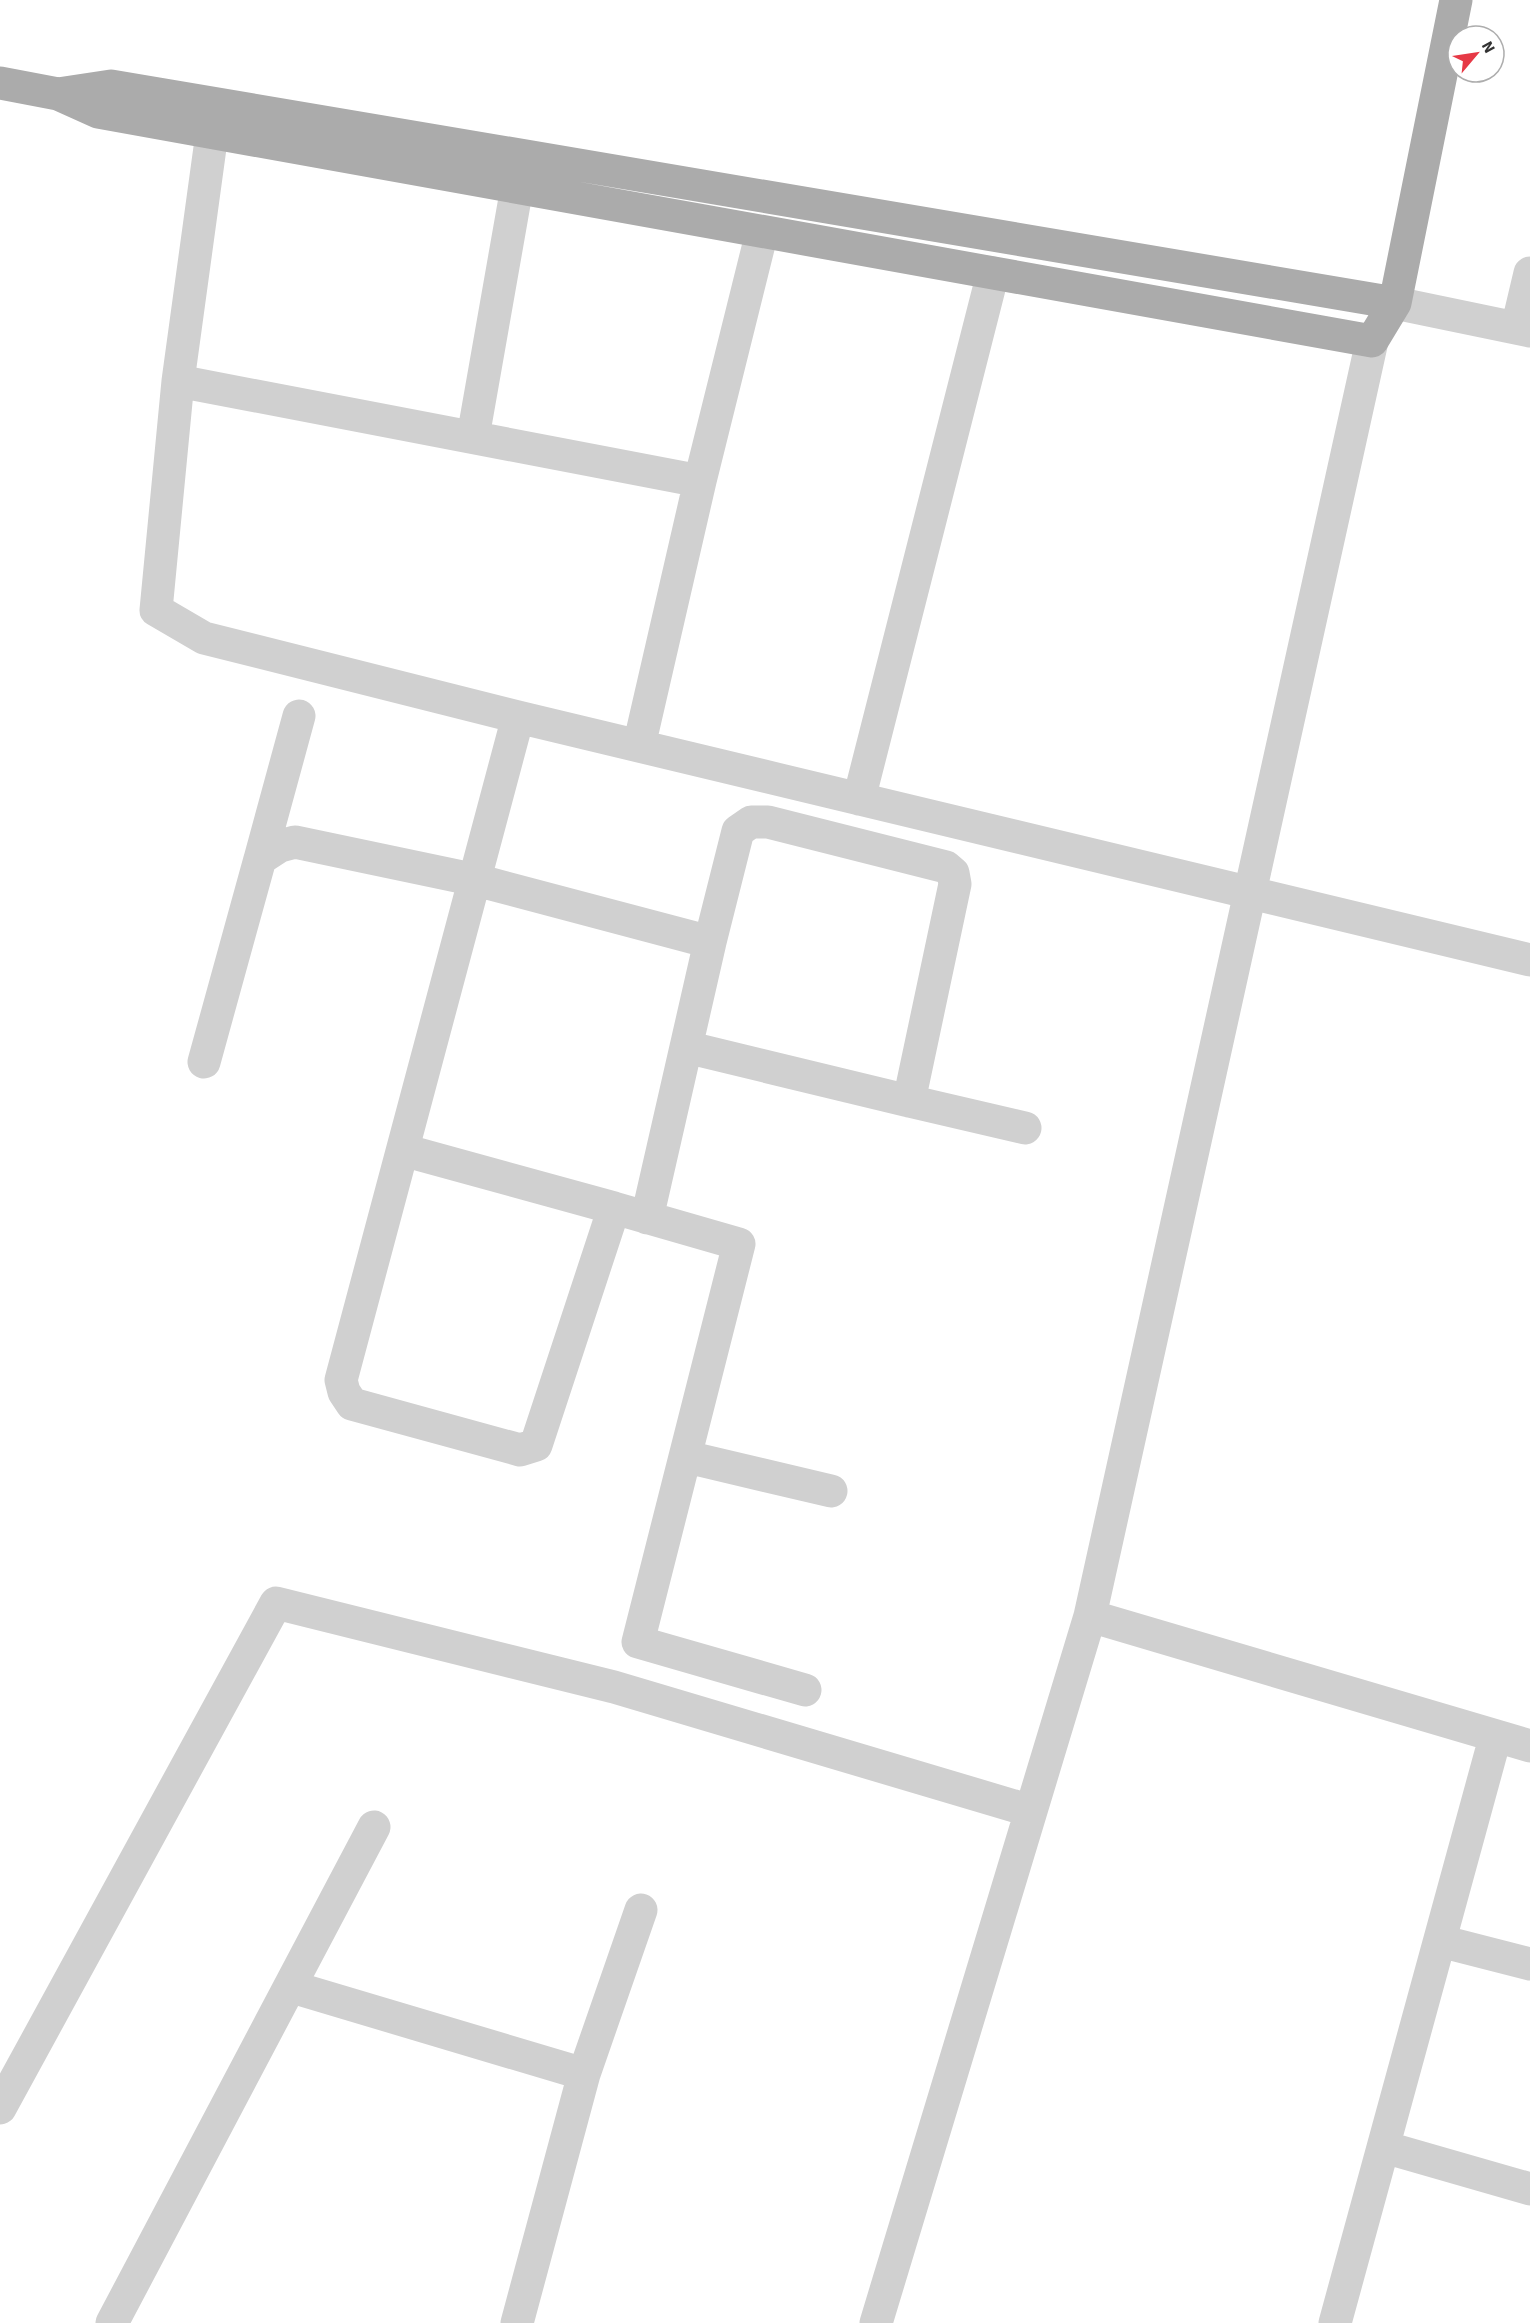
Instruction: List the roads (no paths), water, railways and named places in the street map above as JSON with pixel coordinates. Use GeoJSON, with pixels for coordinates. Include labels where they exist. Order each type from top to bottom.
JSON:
{"type":"FeatureCollection","features":[{"type":"Feature","properties":{"kind":"main road"},"geometry":{"type":"LineString","coordinates":[[0,83],[58,94],[98,112],[1372,341],[1395,303],[1456,0]]}},
{"type":"Feature","properties":{"kind":"main road"},"geometry":{"type":"LineString","coordinates":[[58,94],[111,86],[1395,303]]}},
{"type":"Feature","properties":{"kind":"street"},"geometry":{"type":"LineString","coordinates":[[212,133],[178,381],[156,610],[204,638],[518,717],[1530,960]]}},
{"type":"Feature","properties":{"kind":"street"},"geometry":{"type":"LineString","coordinates":[[473,437],[517,188]]}},
{"type":"Feature","properties":{"kind":"street"},"geometry":{"type":"LineString","coordinates":[[639,746],[700,481],[762,232]]}},
{"type":"Feature","properties":{"kind":"street"},"geometry":{"type":"LineString","coordinates":[[859,799],[993,273]]}},
{"type":"Feature","properties":{"kind":"street"},"geometry":{"type":"LineString","coordinates":[[1395,303],[1523,329],[1530,273]]}},
{"type":"Feature","properties":{"kind":"street"},"geometry":{"type":"LineString","coordinates":[[876,2323],[1090,1616],[1372,341]]}},
{"type":"Feature","properties":{"kind":"street"},"geometry":{"type":"LineString","coordinates":[[178,381],[700,481]]}},
{"type":"Feature","properties":{"kind":"street"},"geometry":{"type":"LineString","coordinates":[[204,1062],[299,716]]}},
{"type":"Feature","properties":{"kind":"street"},"geometry":{"type":"LineString","coordinates":[[518,717],[506,753],[476,880],[341,1380],[344,1392],[352,1404],[520,1449],[536,1445],[614,1208]]}},
{"type":"Feature","properties":{"kind":"street"},"geometry":{"type":"LineString","coordinates":[[646,1218],[738,831],[751,822],[768,822],[946,867],[953,873],[955,884],[909,1101]]}},
{"type":"Feature","properties":{"kind":"street"},"geometry":{"type":"LineString","coordinates":[[260,859],[280,846],[295,842],[476,880],[710,942]]}},
{"type":"Feature","properties":{"kind":"street"},"geometry":{"type":"LineString","coordinates":[[686,1047],[1025,1128]]}},
{"type":"Feature","properties":{"kind":"street"},"geometry":{"type":"LineString","coordinates":[[403,1150],[739,1244],[687,1457],[638,1642],[805,1690]]}},
{"type":"Feature","properties":{"kind":"street"},"geometry":{"type":"LineString","coordinates":[[687,1457],[831,1491]]}},
{"type":"Feature","properties":{"kind":"street"},"geometry":{"type":"LineString","coordinates":[[0,2108],[276,1603],[614,1687],[1031,1811]]}},
{"type":"Feature","properties":{"kind":"street"},"geometry":{"type":"LineString","coordinates":[[1090,1616],[1495,1738],[1530,1746]]}},
{"type":"Feature","properties":{"kind":"street"},"geometry":{"type":"LineString","coordinates":[[1335,2323],[1495,1738]]}},
{"type":"Feature","properties":{"kind":"street"},"geometry":{"type":"LineString","coordinates":[[112,2323],[292,1987],[374,1827]]}},
{"type":"Feature","properties":{"kind":"street"},"geometry":{"type":"LineString","coordinates":[[517,2323],[584,2074],[641,1910]]}},
{"type":"Feature","properties":{"kind":"street"},"geometry":{"type":"LineString","coordinates":[[1440,1941],[1530,1964]]}},
{"type":"Feature","properties":{"kind":"street"},"geometry":{"type":"LineString","coordinates":[[292,1987],[584,2074]]}},
{"type":"Feature","properties":{"kind":"street"},"geometry":{"type":"LineString","coordinates":[[1384,2147],[1530,2189]]}}]}
